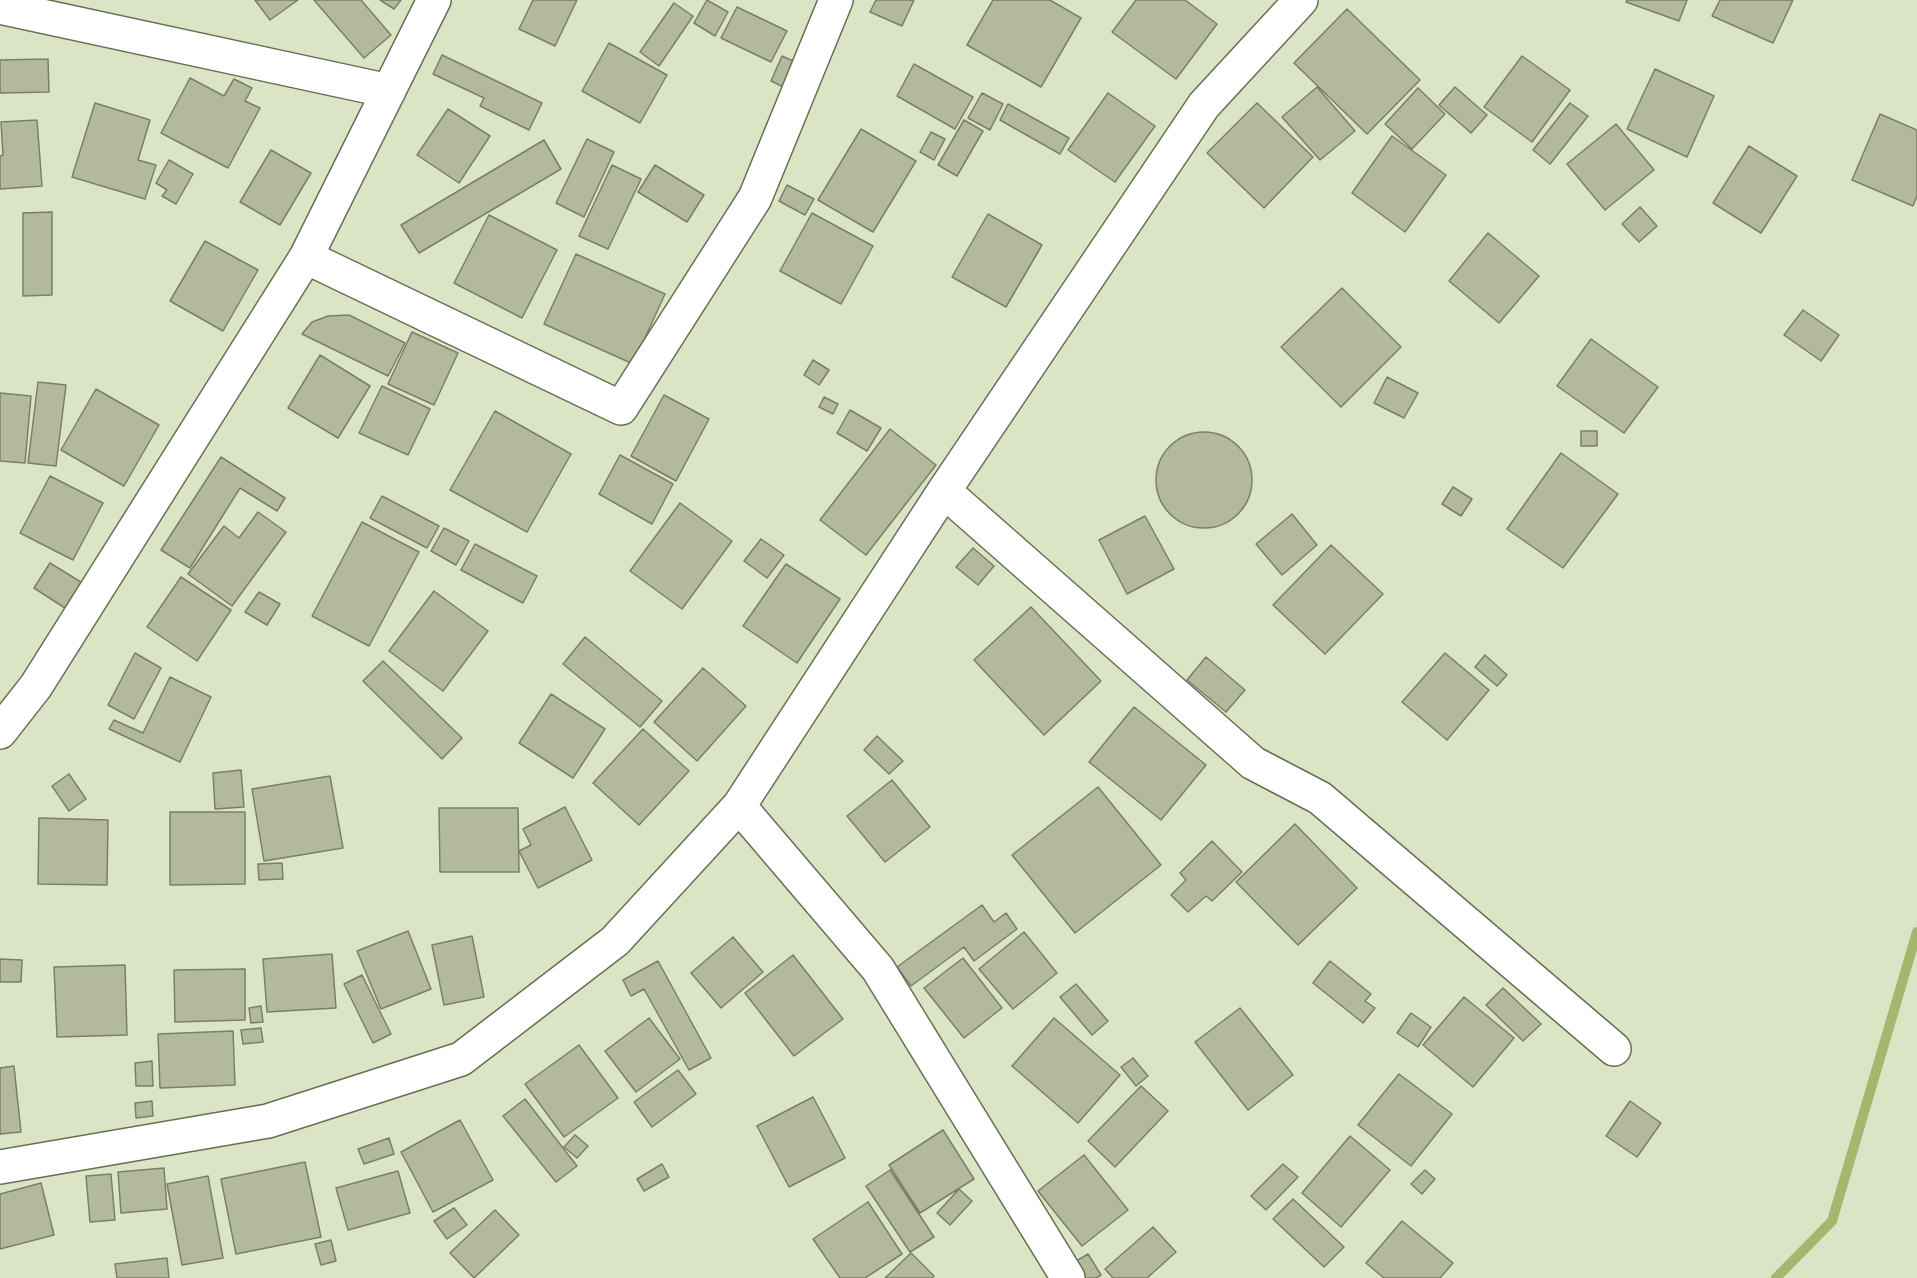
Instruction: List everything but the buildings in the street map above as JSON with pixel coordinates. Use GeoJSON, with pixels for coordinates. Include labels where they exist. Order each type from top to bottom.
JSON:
{"type":"FeatureCollection","features":[{"type":"Feature","properties":{"kind":"street"},"geometry":{"type":"LineString","coordinates":[[0,732],[36,686],[306,257],[435,0]]}},
{"type":"Feature","properties":{"kind":"street"},"geometry":{"type":"LineString","coordinates":[[306,257],[621,408],[755,198],[836,0]]}},
{"type":"Feature","properties":{"kind":"street"},"geometry":{"type":"LineString","coordinates":[[0,1167],[268,1121],[461,1059],[615,941],[739,806],[944,491],[1204,105],[1301,0]]}},
{"type":"Feature","properties":{"kind":"street"},"geometry":{"type":"LineString","coordinates":[[0,7],[389,91]]}},
{"type":"Feature","properties":{"kind":"street"},"geometry":{"type":"LineString","coordinates":[[944,491],[1253,763],[1320,798],[1614,1049]]}},
{"type":"Feature","properties":{"kind":"street"},"geometry":{"type":"LineString","coordinates":[[739,806],[878,969],[1068,1278]]}},
{"type":"Feature","properties":{"kind":"waterway"},"geometry":{"type":"LineString","coordinates":[[1776,1278],[1832,1221],[1917,932]]}}]}
